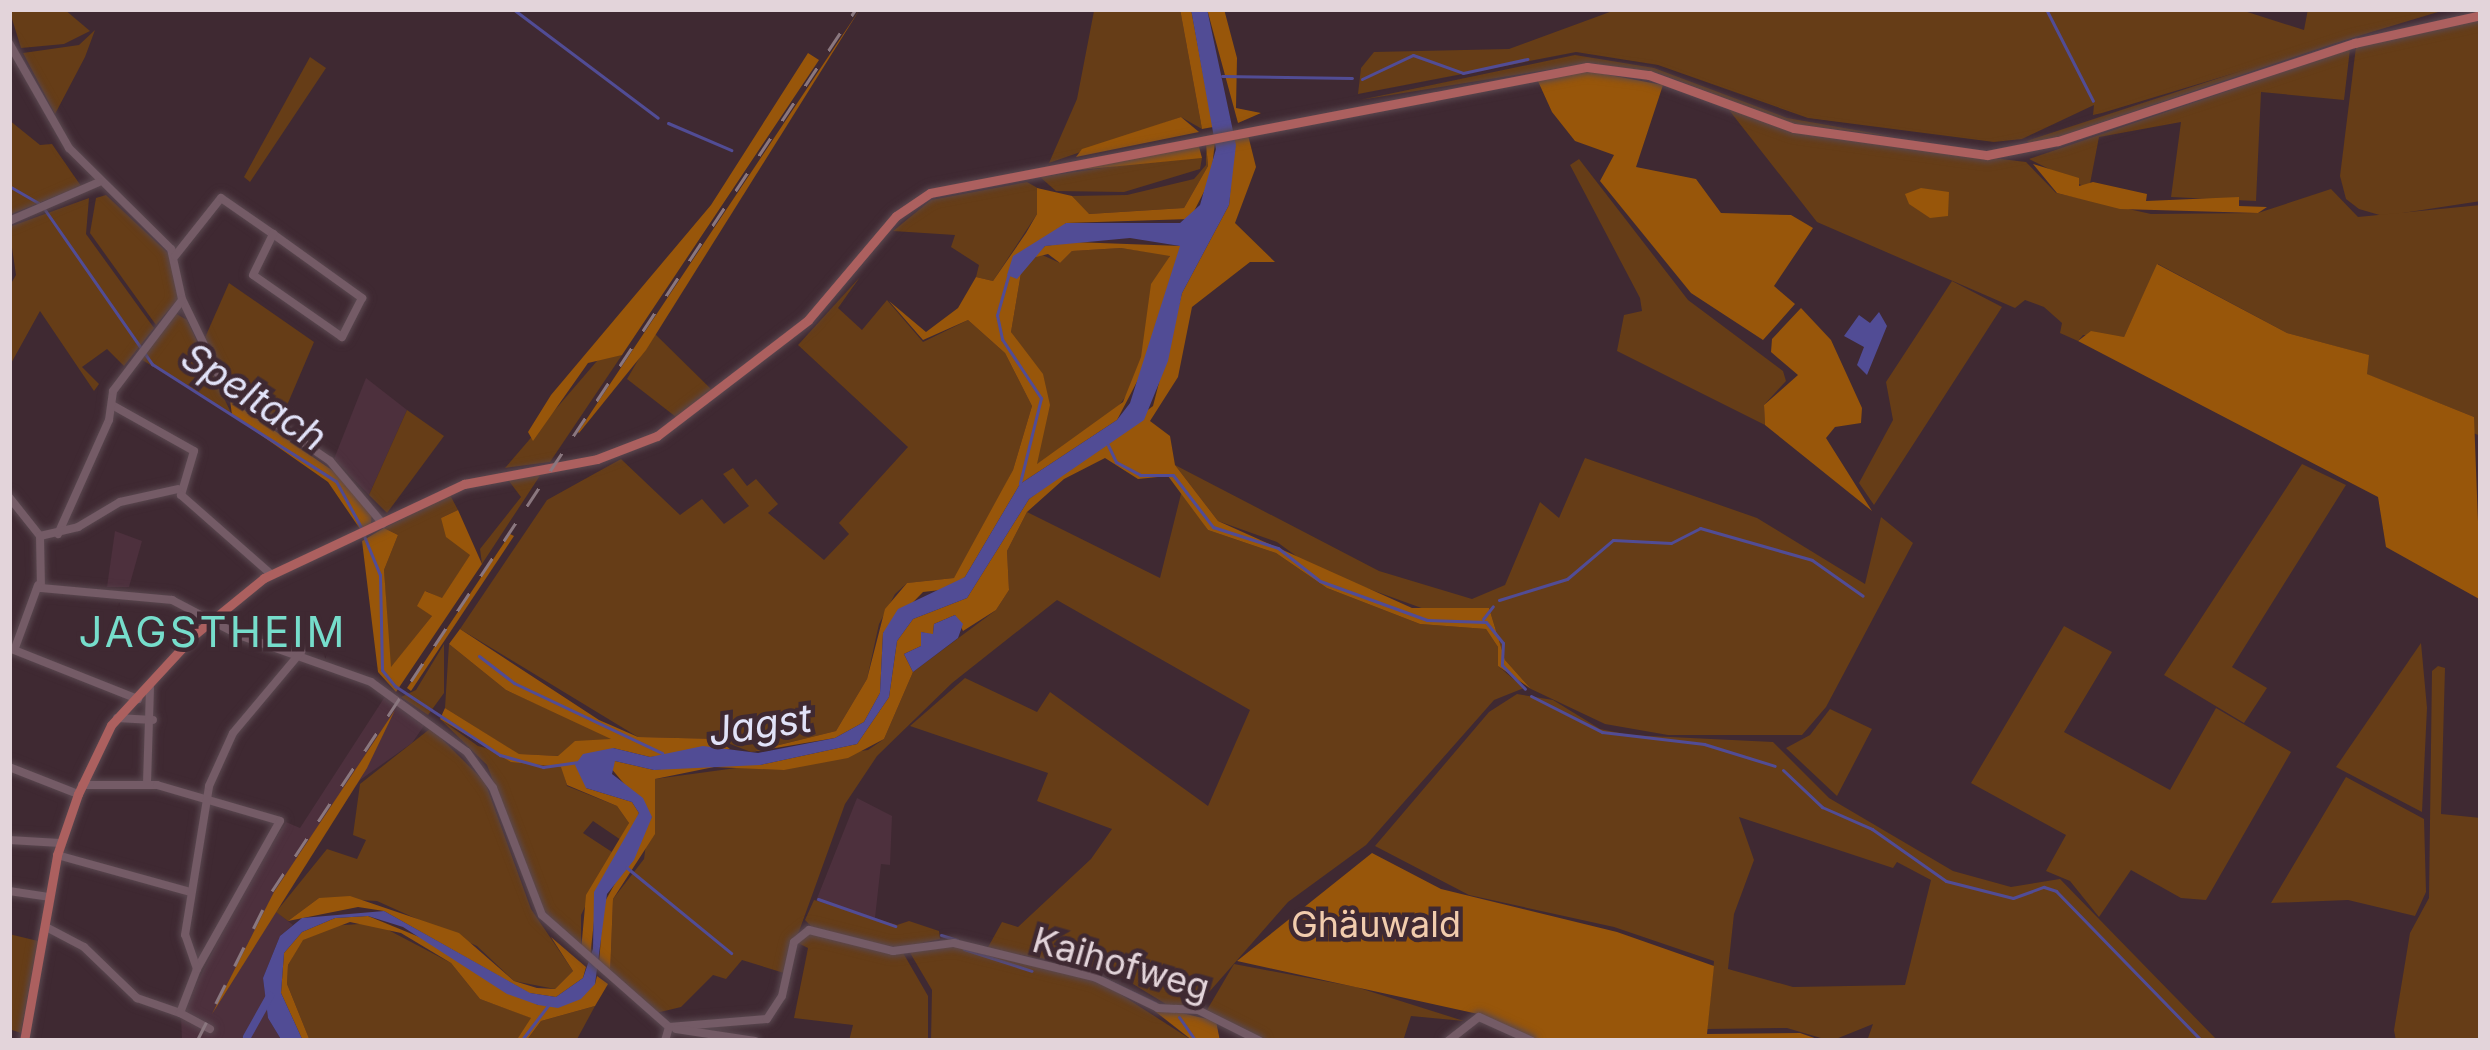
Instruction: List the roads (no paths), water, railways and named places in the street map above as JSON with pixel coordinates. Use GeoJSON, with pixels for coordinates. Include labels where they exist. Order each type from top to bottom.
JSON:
{"type":"FeatureCollection","features":[{"type":"Feature","properties":{"kind":"main road"},"geometry":{"type":"LineString","coordinates":[[23,1041],[58,849],[80,789],[117,718],[212,621],[272,574],[478,479],[598,459],[657,436],[808,320],[896,216],[941,190],[1246,127],[1587,67],[1660,78],[1794,128],[1988,155],[2059,141],[2355,43],[2481,15]]}},
{"type":"Feature","properties":{"kind":"street"},"geometry":{"type":"LineString","coordinates":[[9,43],[62,140],[175,256],[182,299],[226,390],[330,461],[383,524]]}},
{"type":"Feature","properties":{"kind":"street"},"geometry":{"type":"LineString","coordinates":[[9,221],[57,205],[99,182]]}},
{"type":"Feature","properties":{"kind":"street"},"geometry":{"type":"LineString","coordinates":[[175,256],[221,198],[273,234],[362,298],[342,337],[253,275],[273,234]]}},
{"type":"Feature","properties":{"kind":"street"},"geometry":{"type":"LineString","coordinates":[[58,534],[112,405],[113,391],[182,299]]}},
{"type":"Feature","properties":{"kind":"street"},"geometry":{"type":"LineString","coordinates":[[40,536],[58,534],[105,507],[178,489],[197,455],[112,405]]}},
{"type":"Feature","properties":{"kind":"street"},"geometry":{"type":"LineString","coordinates":[[178,489],[272,574]]}},
{"type":"Feature","properties":{"kind":"street"},"geometry":{"type":"LineString","coordinates":[[9,497],[40,536],[38,584],[12,648],[138,699]]}},
{"type":"Feature","properties":{"kind":"street"},"geometry":{"type":"LineString","coordinates":[[38,584],[138,591],[301,652],[401,702],[482,768],[530,896],[579,953],[668,1027],[754,1041]]}},
{"type":"Feature","properties":{"kind":"street"},"geometry":{"type":"LineString","coordinates":[[196,969],[185,934],[208,794],[233,733],[301,652]]}},
{"type":"Feature","properties":{"kind":"street"},"geometry":{"type":"LineString","coordinates":[[147,783],[153,720],[150,688]]}},
{"type":"Feature","properties":{"kind":"street"},"geometry":{"type":"LineString","coordinates":[[117,718],[153,720]]}},
{"type":"Feature","properties":{"kind":"street"},"geometry":{"type":"LineString","coordinates":[[9,766],[80,789],[147,783],[208,794],[280,821],[196,969],[180,1013]]}},
{"type":"Feature","properties":{"kind":"street"},"geometry":{"type":"LineString","coordinates":[[9,839],[58,849],[190,892]]}},
{"type":"Feature","properties":{"kind":"street"},"geometry":{"type":"LineString","coordinates":[[9,891],[50,898]]}},
{"type":"Feature","properties":{"kind":"street"},"geometry":{"type":"LineString","coordinates":[[46,927],[85,947],[137,998],[211,1029]]}},
{"type":"Feature","properties":{"kind":"street","name":"Kaihofweg"},"geometry":{"type":"LineString","coordinates":[[668,1027],[767,1019],[782,996],[794,942],[809,930],[893,950],[954,943],[1094,976],[1158,1008],[1198,1010],[1260,1041]]}},
{"type":"Feature","properties":{"kind":"street"},"geometry":{"type":"LineString","coordinates":[[1448,1041],[1479,1017],[1532,1041]]}},
{"type":"Feature","properties":{"kind":"street"},"geometry":{"type":"LineString","coordinates":[[665,1041],[668,1027]]}},
{"type":"Feature","properties":{"kind":"waterway"},"geometry":{"type":"LineString","coordinates":[[513,9],[658,118]]}},
{"type":"Feature","properties":{"kind":"waterway"},"geometry":{"type":"LineString","coordinates":[[2046,9],[2093,101]]}},
{"type":"Feature","properties":{"kind":"waterway"},"geometry":{"type":"LineString","coordinates":[[1362,79],[1413,55],[1463,73],[1527,59]]}},
{"type":"Feature","properties":{"kind":"waterway"},"geometry":{"type":"LineString","coordinates":[[1222,76],[1352,78]]}},
{"type":"Feature","properties":{"kind":"waterway"},"geometry":{"type":"LineString","coordinates":[[668,123],[731,150]]}},
{"type":"Feature","properties":{"kind":"waterway","name":"Speltach"},"geometry":{"type":"LineString","coordinates":[[9,186],[38,203]]}},
{"type":"Feature","properties":{"kind":"waterway","name":"Speltach"},"geometry":{"type":"LineString","coordinates":[[45,210],[152,364],[336,481],[361,527]]}},
{"type":"Feature","properties":{"kind":"waterway"},"geometry":{"type":"LineString","coordinates":[[1009,273],[997,315],[1002,339],[1041,398],[1020,483]]}},
{"type":"Feature","properties":{"kind":"waterway"},"geometry":{"type":"LineString","coordinates":[[1108,445],[1116,462],[1140,475],[1173,475],[1213,527],[1278,548],[1320,581],[1427,620],[1486,622],[1503,643],[1502,665],[1525,689]]}},
{"type":"Feature","properties":{"kind":"waterway"},"geometry":{"type":"LineString","coordinates":[[1499,600],[1567,579],[1613,540],[1671,543],[1700,528],[1812,560],[1863,596]]}},
{"type":"Feature","properties":{"kind":"waterway","name":"Speltach"},"geometry":{"type":"LineString","coordinates":[[364,536],[380,575],[382,670],[395,686],[500,755],[543,767],[577,762]]}},
{"type":"Feature","properties":{"kind":"waterway"},"geometry":{"type":"LineString","coordinates":[[1483,619],[1493,606]]}},
{"type":"Feature","properties":{"kind":"waterway"},"geometry":{"type":"LineString","coordinates":[[479,656],[514,683],[662,753]]}},
{"type":"Feature","properties":{"kind":"waterway"},"geometry":{"type":"LineString","coordinates":[[1531,696],[1602,732],[1704,744],[1775,766]]}},
{"type":"Feature","properties":{"kind":"waterway"},"geometry":{"type":"LineString","coordinates":[[1783,770],[1822,807],[1872,829],[1946,881],[2013,898],[2044,887],[2056,891],[2202,1041]]}},
{"type":"Feature","properties":{"kind":"waterway"},"geometry":{"type":"LineString","coordinates":[[626,867],[731,953]]}},
{"type":"Feature","properties":{"kind":"waterway"},"geometry":{"type":"LineString","coordinates":[[818,899],[895,926]]}},
{"type":"Feature","properties":{"kind":"waterway"},"geometry":{"type":"LineString","coordinates":[[941,935],[957,940]]}},
{"type":"Feature","properties":{"kind":"waterway"},"geometry":{"type":"LineString","coordinates":[[964,949],[1032,971]]}},
{"type":"Feature","properties":{"kind":"waterway"},"geometry":{"type":"LineString","coordinates":[[1094,974],[1155,1003]]}},
{"type":"Feature","properties":{"kind":"waterway"},"geometry":{"type":"LineString","coordinates":[[247,1037],[270,996]]}},
{"type":"Feature","properties":{"kind":"waterway"},"geometry":{"type":"LineString","coordinates":[[521,1041],[549,1004]]}},
{"type":"Feature","properties":{"kind":"waterway"},"geometry":{"type":"LineString","coordinates":[[1179,1017],[1196,1041]]}},
{"type":"Feature","properties":{"kind":"railway"},"geometry":{"type":"LineString","coordinates":[[197,1041],[272,891],[856,9]]}},
{"type":"Feature","properties":{"kind":"district","name":"JAGSTHEIM"},"geometry":{"type":"Point","coordinates":[213,632]}},
{"type":"Feature","properties":{"kind":"water label","name":"Jagst"},"geometry":{"type":"Point","coordinates":[760,725]}},
{"type":"Feature","properties":{"kind":"park label","name":"Ghäuwald"},"geometry":{"type":"Point","coordinates":[1376,925]}}]}
